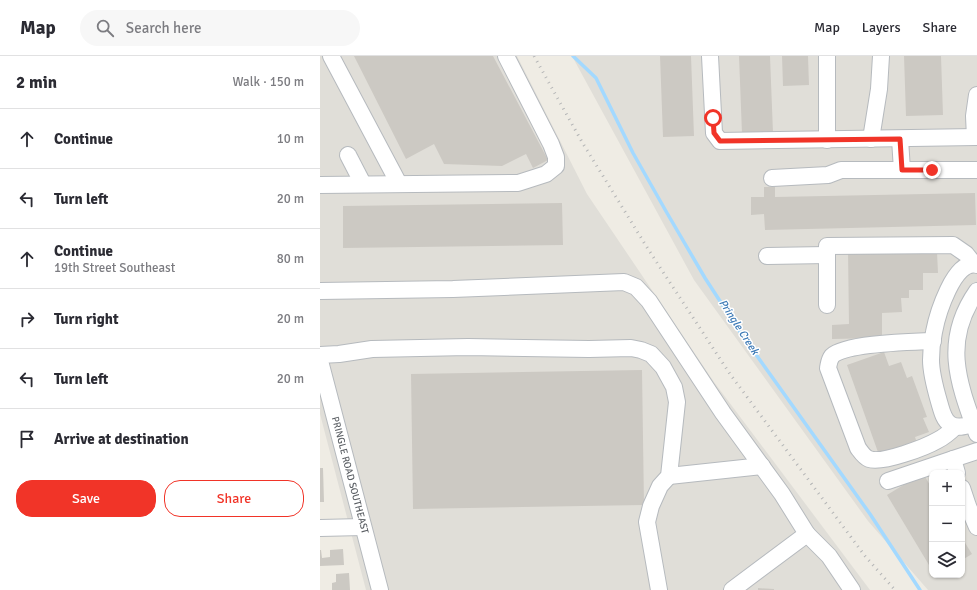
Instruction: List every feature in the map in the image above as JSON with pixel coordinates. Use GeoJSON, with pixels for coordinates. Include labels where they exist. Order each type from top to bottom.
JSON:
{"type":"FeatureCollection","features":[{"type":"Feature","properties":{"kind":"street"},"geometry":{"type":"LineString","coordinates":[[331,56],[399,184]]}},
{"type":"Feature","properties":{"kind":"street"},"geometry":{"type":"LineString","coordinates":[[320,185],[518,183],[546,174],[556,166],[556,157],[551,144],[506,56]]}},
{"type":"Feature","properties":{"kind":"street"},"geometry":{"type":"LineString","coordinates":[[710,56],[714,133],[720,141],[976,137],[974,116],[977,96]]}},
{"type":"Feature","properties":{"kind":"street"},"geometry":{"type":"LineString","coordinates":[[827,56],[827,140]]}},
{"type":"Feature","properties":{"kind":"street"},"geometry":{"type":"LineString","coordinates":[[871,139],[879,89],[881,56]]}},
{"type":"Feature","properties":{"kind":"street"},"geometry":{"type":"LineString","coordinates":[[900,139],[902,170]]}},
{"type":"Feature","properties":{"kind":"street"},"geometry":{"type":"LineString","coordinates":[[348,155],[363,184]]}},
{"type":"Feature","properties":{"kind":"street"},"geometry":{"type":"LineString","coordinates":[[772,178],[828,175],[841,170],[977,170]]}},
{"type":"Feature","properties":{"kind":"street"},"geometry":{"type":"LineString","coordinates":[[827,305],[827,246],[952,245],[966,254],[975,265]]}},
{"type":"Feature","properties":{"kind":"street"},"geometry":{"type":"LineString","coordinates":[[767,256],[827,256]]}},
{"type":"Feature","properties":{"kind":"street"},"geometry":{"type":"LineString","coordinates":[[975,265],[967,266],[961,270],[951,283],[942,304],[934,337],[931,361],[935,390],[944,418],[949,424],[955,427],[975,429],[959,378],[956,356],[958,336],[963,314],[977,291]]}},
{"type":"Feature","properties":{"kind":"street"},"geometry":{"type":"LineString","coordinates":[[320,291],[453,289],[624,282],[636,287],[649,302],[723,413],[782,494],[806,534],[829,556],[852,590]]}},
{"type":"Feature","properties":{"kind":"street"},"geometry":{"type":"LineString","coordinates":[[955,427],[939,440],[886,460],[878,461],[870,459],[858,448],[828,368],[829,360],[833,355],[841,351],[934,337],[958,336]]}},
{"type":"Feature","properties":{"kind":"street"},"geometry":{"type":"LineString","coordinates":[[320,355],[372,349],[409,348],[631,348],[651,354],[663,367],[674,387],[677,402],[669,476],[660,486],[651,506],[647,522],[659,590]]}},
{"type":"Feature","properties":{"kind":"street","name":"PRINGLE ROAD SOUTHEAST"},"geometry":{"type":"LineString","coordinates":[[320,361],[380,590]]}},
{"type":"Feature","properties":{"kind":"street"},"geometry":{"type":"LineString","coordinates":[[888,481],[955,466],[977,451]]}},
{"type":"Feature","properties":{"kind":"street"},"geometry":{"type":"LineString","coordinates":[[669,476],[762,466]]}},
{"type":"Feature","properties":{"kind":"street"},"geometry":{"type":"LineString","coordinates":[[965,497],[977,526]]}},
{"type":"Feature","properties":{"kind":"street"},"geometry":{"type":"LineString","coordinates":[[320,528],[363,527]]}},
{"type":"Feature","properties":{"kind":"street"},"geometry":{"type":"LineString","coordinates":[[732,590],[806,534]]}},
{"type":"Feature","properties":{"kind":"shaded area"},"geometry":{"type":"Polygon","coordinates":[[[320,56],[517,56],[587,194],[714,382],[870,590],[366,590],[320,414],[320,56]]]}},
{"type":"Feature","properties":{"kind":"shaded area"},"geometry":{"type":"Polygon","coordinates":[[[572,56],[977,56],[977,590],[928,590],[868,521],[694,280],[572,56]]]}},
{"type":"Feature","properties":{"kind":"building"},"geometry":{"type":"Polygon","coordinates":[[[354,56],[493,56],[548,160],[533,168],[526,154],[502,166],[444,164],[434,144],[406,159],[354,56]]]}},
{"type":"Feature","properties":{"kind":"building"},"geometry":{"type":"Polygon","coordinates":[[[660,56],[691,56],[694,136],[663,137],[660,56]]]}},
{"type":"Feature","properties":{"kind":"building"},"geometry":{"type":"Polygon","coordinates":[[[739,56],[770,56],[773,133],[742,134],[739,56]]]}},
{"type":"Feature","properties":{"kind":"building"},"geometry":{"type":"Polygon","coordinates":[[[782,56],[808,56],[809,85],[783,86],[782,56]]]}},
{"type":"Feature","properties":{"kind":"building"},"geometry":{"type":"Polygon","coordinates":[[[904,56],[941,56],[943,115],[906,116],[904,56]]]}},
{"type":"Feature","properties":{"kind":"building"},"geometry":{"type":"Polygon","coordinates":[[[764,187],[775,187],[775,197],[975,193],[976,225],[765,230],[764,214],[751,215],[751,197],[764,197],[764,187]]]}},
{"type":"Feature","properties":{"kind":"building"},"geometry":{"type":"Polygon","coordinates":[[[562,203],[563,245],[343,248],[343,206],[562,203]]]}},
{"type":"Feature","properties":{"kind":"building"},"geometry":{"type":"Polygon","coordinates":[[[848,250],[937,252],[938,273],[923,273],[923,290],[909,290],[909,298],[901,298],[902,312],[882,313],[882,338],[832,339],[832,325],[849,324],[848,250]]]}},
{"type":"Feature","properties":{"kind":"building"},"geometry":{"type":"Polygon","coordinates":[[[884,352],[889,366],[901,362],[907,378],[912,376],[927,417],[923,418],[929,432],[915,437],[918,446],[879,455],[847,365],[884,352]]]}},
{"type":"Feature","properties":{"kind":"building"},"geometry":{"type":"Polygon","coordinates":[[[642,370],[644,505],[413,509],[411,374],[642,370]]]}},
{"type":"Feature","properties":{"kind":"building"},"geometry":{"type":"Polygon","coordinates":[[[320,468],[323,468],[324,502],[320,502],[320,468]]]}},
{"type":"Feature","properties":{"kind":"building"},"geometry":{"type":"Polygon","coordinates":[[[923,473],[929,484],[929,565],[887,495],[923,473]]]}},
{"type":"Feature","properties":{"kind":"building"},"geometry":{"type":"Polygon","coordinates":[[[965,543],[972,554],[965,558],[965,543]]]}},
{"type":"Feature","properties":{"kind":"building"},"geometry":{"type":"Polygon","coordinates":[[[343,549],[344,565],[320,566],[320,550],[322,558],[330,557],[330,550],[343,549]]]}},
{"type":"Feature","properties":{"kind":"building"},"geometry":{"type":"Polygon","coordinates":[[[349,573],[350,590],[332,590],[332,583],[336,582],[336,574],[349,573]]]}},
{"type":"Feature","properties":{"kind":"building"},"geometry":{"type":"Polygon","coordinates":[[[758,588],[774,589],[774,590],[758,590],[758,588]]]}},
{"type":"Feature","properties":{"kind":"waterway","name":"Pringle Creek"},"geometry":{"type":"LineString","coordinates":[[573,56],[596,78],[633,153],[667,213],[705,278],[742,335],[870,514],[920,590]]}},
{"type":"Feature","properties":{"kind":"railway"},"geometry":{"type":"LineString","coordinates":[[534,56],[582,142],[648,249],[730,374],[865,556],[895,590]]}},
{"type":"Feature","properties":{"kind":"route"},"geometry":{"type":"LineString","coordinates":[[713,118],[714,133],[720,141],[900,139],[902,170],[932,170]]}}]}
